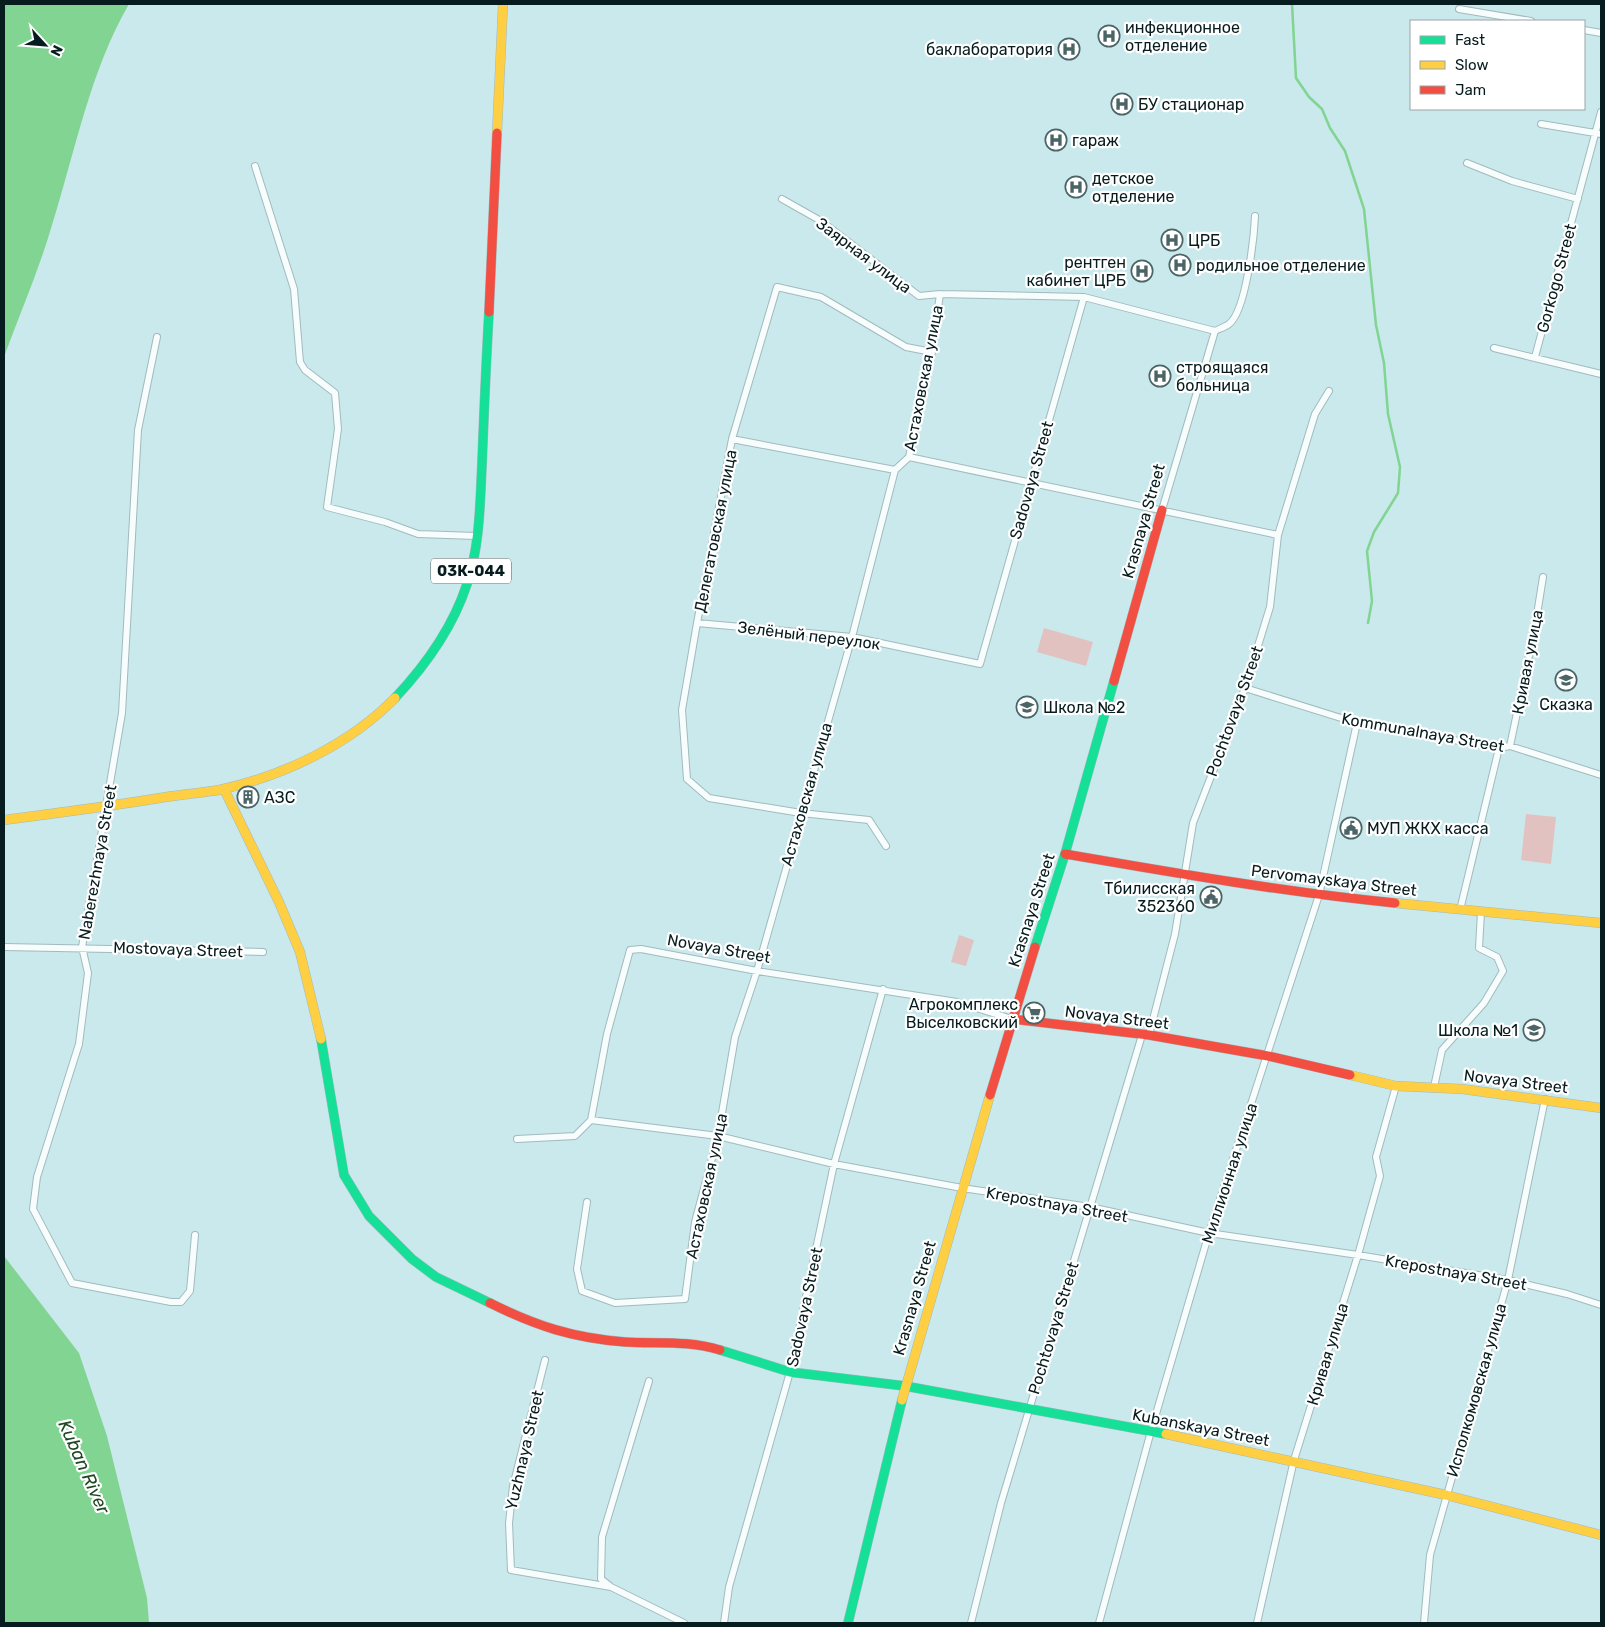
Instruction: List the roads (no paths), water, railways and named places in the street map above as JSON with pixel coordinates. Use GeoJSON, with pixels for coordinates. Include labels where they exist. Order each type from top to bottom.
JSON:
{"type":"FeatureCollection","features":[{"type":"Feature","properties":{"kind":"main road","name":"03К-044"},"geometry":{"type":"LineString","coordinates":[[4,820],[104,808],[224,788],[277,772],[349,737],[378,716],[397,698],[426,662],[449,626],[471,572],[481,481],[503,4]]}},
{"type":"Feature","properties":{"kind":"main road","name":"Krasnaya Street"},"geometry":{"type":"LineString","coordinates":[[848,1623],[905,1386],[1012,1019],[1065,854],[1162,510]]}},
{"type":"Feature","properties":{"kind":"main road","name":"Kubanskaya Street"},"geometry":{"type":"LineString","coordinates":[[224,788],[280,902],[300,952],[321,1038],[344,1175],[369,1216],[412,1259],[436,1276],[503,1310],[550,1330],[586,1338],[627,1342],[670,1342],[704,1345],[790,1372],[905,1386],[1151,1432],[1294,1460],[1446,1495],[1601,1535]]}},
{"type":"Feature","properties":{"kind":"main road","name":"Pervomayskaya Street"},"geometry":{"type":"LineString","coordinates":[[1065,854],[1183,875],[1319,895],[1601,923]]}},
{"type":"Feature","properties":{"kind":"main road","name":"Novaya Street"},"geometry":{"type":"LineString","coordinates":[[1012,1019],[1146,1035],[1268,1056],[1396,1086],[1434,1087],[1544,1099],[1601,1108]]}},
{"type":"Feature","properties":{"kind":"street"},"geometry":{"type":"LineString","coordinates":[[1459,9],[1525,20]]}},
{"type":"Feature","properties":{"kind":"street"},"geometry":{"type":"LineString","coordinates":[[1585,30],[1601,34]]}},
{"type":"Feature","properties":{"kind":"street","name":"Gorkogo Street"},"geometry":{"type":"LineString","coordinates":[[1535,357],[1578,199],[1599,134],[1601,112]]}},
{"type":"Feature","properties":{"kind":"street"},"geometry":{"type":"LineString","coordinates":[[1541,124],[1599,134]]}},
{"type":"Feature","properties":{"kind":"street"},"geometry":{"type":"LineString","coordinates":[[1467,163],[1512,181],[1578,199]]}},
{"type":"Feature","properties":{"kind":"street"},"geometry":{"type":"LineString","coordinates":[[255,166],[294,289],[300,362],[305,370],[335,393],[338,429],[328,507],[385,522],[418,534],[476,536]]}},
{"type":"Feature","properties":{"kind":"street","name":"Заярная улица"},"geometry":{"type":"LineString","coordinates":[[782,199],[820,221],[919,296],[940,294],[1084,297],[1215,331]]}},
{"type":"Feature","properties":{"kind":"street"},"geometry":{"type":"LineString","coordinates":[[1215,331],[1230,324],[1237,314],[1254,249],[1255,216]]}},
{"type":"Feature","properties":{"kind":"street","name":"Делегатовская улица"},"geometry":{"type":"LineString","coordinates":[[801,813],[709,798],[687,779],[682,710],[732,439],[777,287],[820,297],[906,347],[932,352]]}},
{"type":"Feature","properties":{"kind":"street","name":"Астаховская улица"},"geometry":{"type":"LineString","coordinates":[[587,1202],[577,1270],[582,1291],[615,1303],[684,1300],[695,1222],[718,1136],[735,1038],[757,971],[852,637],[895,470],[909,458],[932,352],[940,294]]}},
{"type":"Feature","properties":{"kind":"street","name":"Sadovaya Street"},"geometry":{"type":"LineString","coordinates":[[980,664],[1029,483],[1084,297]]}},
{"type":"Feature","properties":{"kind":"street","name":"Krasnaya Street"},"geometry":{"type":"LineString","coordinates":[[1162,510],[1215,331]]}},
{"type":"Feature","properties":{"kind":"street","name":"Naberezhnaya Street"},"geometry":{"type":"LineString","coordinates":[[157,337],[138,430],[122,713],[116,757],[104,808],[82,947],[88,973],[79,1044],[37,1177],[33,1209],[37,1220],[72,1283],[171,1302],[182,1302],[190,1292],[195,1235]]}},
{"type":"Feature","properties":{"kind":"street"},"geometry":{"type":"LineString","coordinates":[[1494,348],[1601,374]]}},
{"type":"Feature","properties":{"kind":"street","name":"Pochtovaya Street"},"geometry":{"type":"LineString","coordinates":[[971,1623],[1001,1503],[1028,1410],[1090,1207],[1146,1035],[1175,934],[1183,875],[1193,823],[1245,688],[1270,607],[1278,535],[1315,414],[1329,391]]}},
{"type":"Feature","properties":{"kind":"street"},"geometry":{"type":"LineString","coordinates":[[732,439],[895,470]]}},
{"type":"Feature","properties":{"kind":"street"},"geometry":{"type":"LineString","coordinates":[[909,458],[1278,535]]}},
{"type":"Feature","properties":{"kind":"street","name":"Кривая улица"},"geometry":{"type":"LineString","coordinates":[[1510,746],[1535,627],[1542,577]]}},
{"type":"Feature","properties":{"kind":"street","name":"Зелёный переулок"},"geometry":{"type":"LineString","coordinates":[[698,623],[852,637],[980,664]]}},
{"type":"Feature","properties":{"kind":"street","name":"Kommunalnaya Street"},"geometry":{"type":"LineString","coordinates":[[1245,688],[1357,723],[1499,748],[1510,746],[1601,775]]}},
{"type":"Feature","properties":{"kind":"street","name":"Миллионная улица"},"geometry":{"type":"LineString","coordinates":[[1099,1623],[1151,1432],[1209,1233],[1319,895],[1357,723]]}},
{"type":"Feature","properties":{"kind":"street"},"geometry":{"type":"LineString","coordinates":[[1460,910],[1499,748]]}},
{"type":"Feature","properties":{"kind":"street"},"geometry":{"type":"LineString","coordinates":[[801,813],[869,820],[886,846]]}},
{"type":"Feature","properties":{"kind":"street"},"geometry":{"type":"LineString","coordinates":[[1434,1087],[1442,1050],[1484,1003],[1503,971],[1497,957],[1479,948],[1481,912]]}},
{"type":"Feature","properties":{"kind":"street","name":"Mostovaya Street"},"geometry":{"type":"LineString","coordinates":[[4,947],[82,947],[263,952]]}},
{"type":"Feature","properties":{"kind":"street","name":"Novaya Street"},"geometry":{"type":"LineString","coordinates":[[591,1120],[607,1034],[630,950],[641,949],[757,971],[957,1002],[1012,1019]]}},
{"type":"Feature","properties":{"kind":"street","name":"Sadovaya Street"},"geometry":{"type":"LineString","coordinates":[[724,1623],[730,1587],[790,1372],[834,1164],[883,990]]}},
{"type":"Feature","properties":{"kind":"street","name":"Кривая улица"},"geometry":{"type":"LineString","coordinates":[[1257,1623],[1294,1460],[1358,1255],[1380,1176],[1376,1157],[1396,1086]]}},
{"type":"Feature","properties":{"kind":"street","name":"Исполкомовская улица"},"geometry":{"type":"LineString","coordinates":[[1424,1623],[1430,1555],[1508,1280],[1544,1099]]}},
{"type":"Feature","properties":{"kind":"street"},"geometry":{"type":"LineString","coordinates":[[517,1139],[575,1136],[591,1120]]}},
{"type":"Feature","properties":{"kind":"street","name":"Krepostnaya Street"},"geometry":{"type":"LineString","coordinates":[[591,1120],[718,1136],[834,1164],[962,1188],[1090,1207],[1209,1233],[1508,1280],[1567,1294],[1601,1305]]}},
{"type":"Feature","properties":{"kind":"street","name":"Yuzhnaya Street"},"geometry":{"type":"LineString","coordinates":[[545,1360],[513,1486],[509,1523],[511,1570],[611,1587]]}},
{"type":"Feature","properties":{"kind":"street"},"geometry":{"type":"LineString","coordinates":[[649,1381],[602,1537],[601,1579],[611,1587],[684,1623]]}},
{"type":"Feature","properties":{"kind":"water"},"geometry":{"type":"Polygon","coordinates":[[[4,4],[129,4],[115,30],[84,112],[47,242],[4,357],[4,4]]]}},
{"type":"Feature","properties":{"kind":"water","name":"Kuban River"},"geometry":{"type":"Polygon","coordinates":[[[4,1256],[79,1353],[107,1436],[147,1598],[149,1623],[4,1623],[4,1256]]]}},
{"type":"Feature","properties":{"kind":"waterway"},"geometry":{"type":"LineString","coordinates":[[1292,4],[1296,78],[1309,97],[1322,109],[1330,128],[1345,151],[1364,209],[1376,325],[1384,363],[1388,414],[1400,467],[1398,493],[1374,532],[1367,551],[1372,601],[1368,623]]}},
{"type":"Feature","properties":{"kind":"place","name":"инфекционное отделение"},"geometry":{"type":"Point","coordinates":[1109,36]}},
{"type":"Feature","properties":{"kind":"place","name":"баклаборатория"},"geometry":{"type":"Point","coordinates":[1069,49]}},
{"type":"Feature","properties":{"kind":"place","name":"БУ стационар"},"geometry":{"type":"Point","coordinates":[1122,104]}},
{"type":"Feature","properties":{"kind":"place","name":"гараж"},"geometry":{"type":"Point","coordinates":[1056,140]}},
{"type":"Feature","properties":{"kind":"place","name":"детское отделение"},"geometry":{"type":"Point","coordinates":[1076,187]}},
{"type":"Feature","properties":{"kind":"place","name":"ЦРБ"},"geometry":{"type":"Point","coordinates":[1172,240]}},
{"type":"Feature","properties":{"kind":"place","name":"родильное отделение"},"geometry":{"type":"Point","coordinates":[1180,265]}},
{"type":"Feature","properties":{"kind":"place","name":"рентген кабинет ЦРБ"},"geometry":{"type":"Point","coordinates":[1142,271]}},
{"type":"Feature","properties":{"kind":"place","name":"строящаяся больница"},"geometry":{"type":"Point","coordinates":[1160,376]}},
{"type":"Feature","properties":{"kind":"place","name":"Сказка"},"geometry":{"type":"Point","coordinates":[1566,680]}},
{"type":"Feature","properties":{"kind":"place","name":"Школа №2"},"geometry":{"type":"Point","coordinates":[1027,707]}},
{"type":"Feature","properties":{"kind":"place","name":"АЗС"},"geometry":{"type":"Point","coordinates":[248,797]}},
{"type":"Feature","properties":{"kind":"place","name":"МУП ЖКХ касса"},"geometry":{"type":"Point","coordinates":[1351,828]}},
{"type":"Feature","properties":{"kind":"place","name":"Тбилисская 352360"},"geometry":{"type":"Point","coordinates":[1211,897]}},
{"type":"Feature","properties":{"kind":"place","name":"Агрокомплекс Выселковский"},"geometry":{"type":"Point","coordinates":[1034,1013]}},
{"type":"Feature","properties":{"kind":"place","name":"Школа №1"},"geometry":{"type":"Point","coordinates":[1534,1030]}}]}
